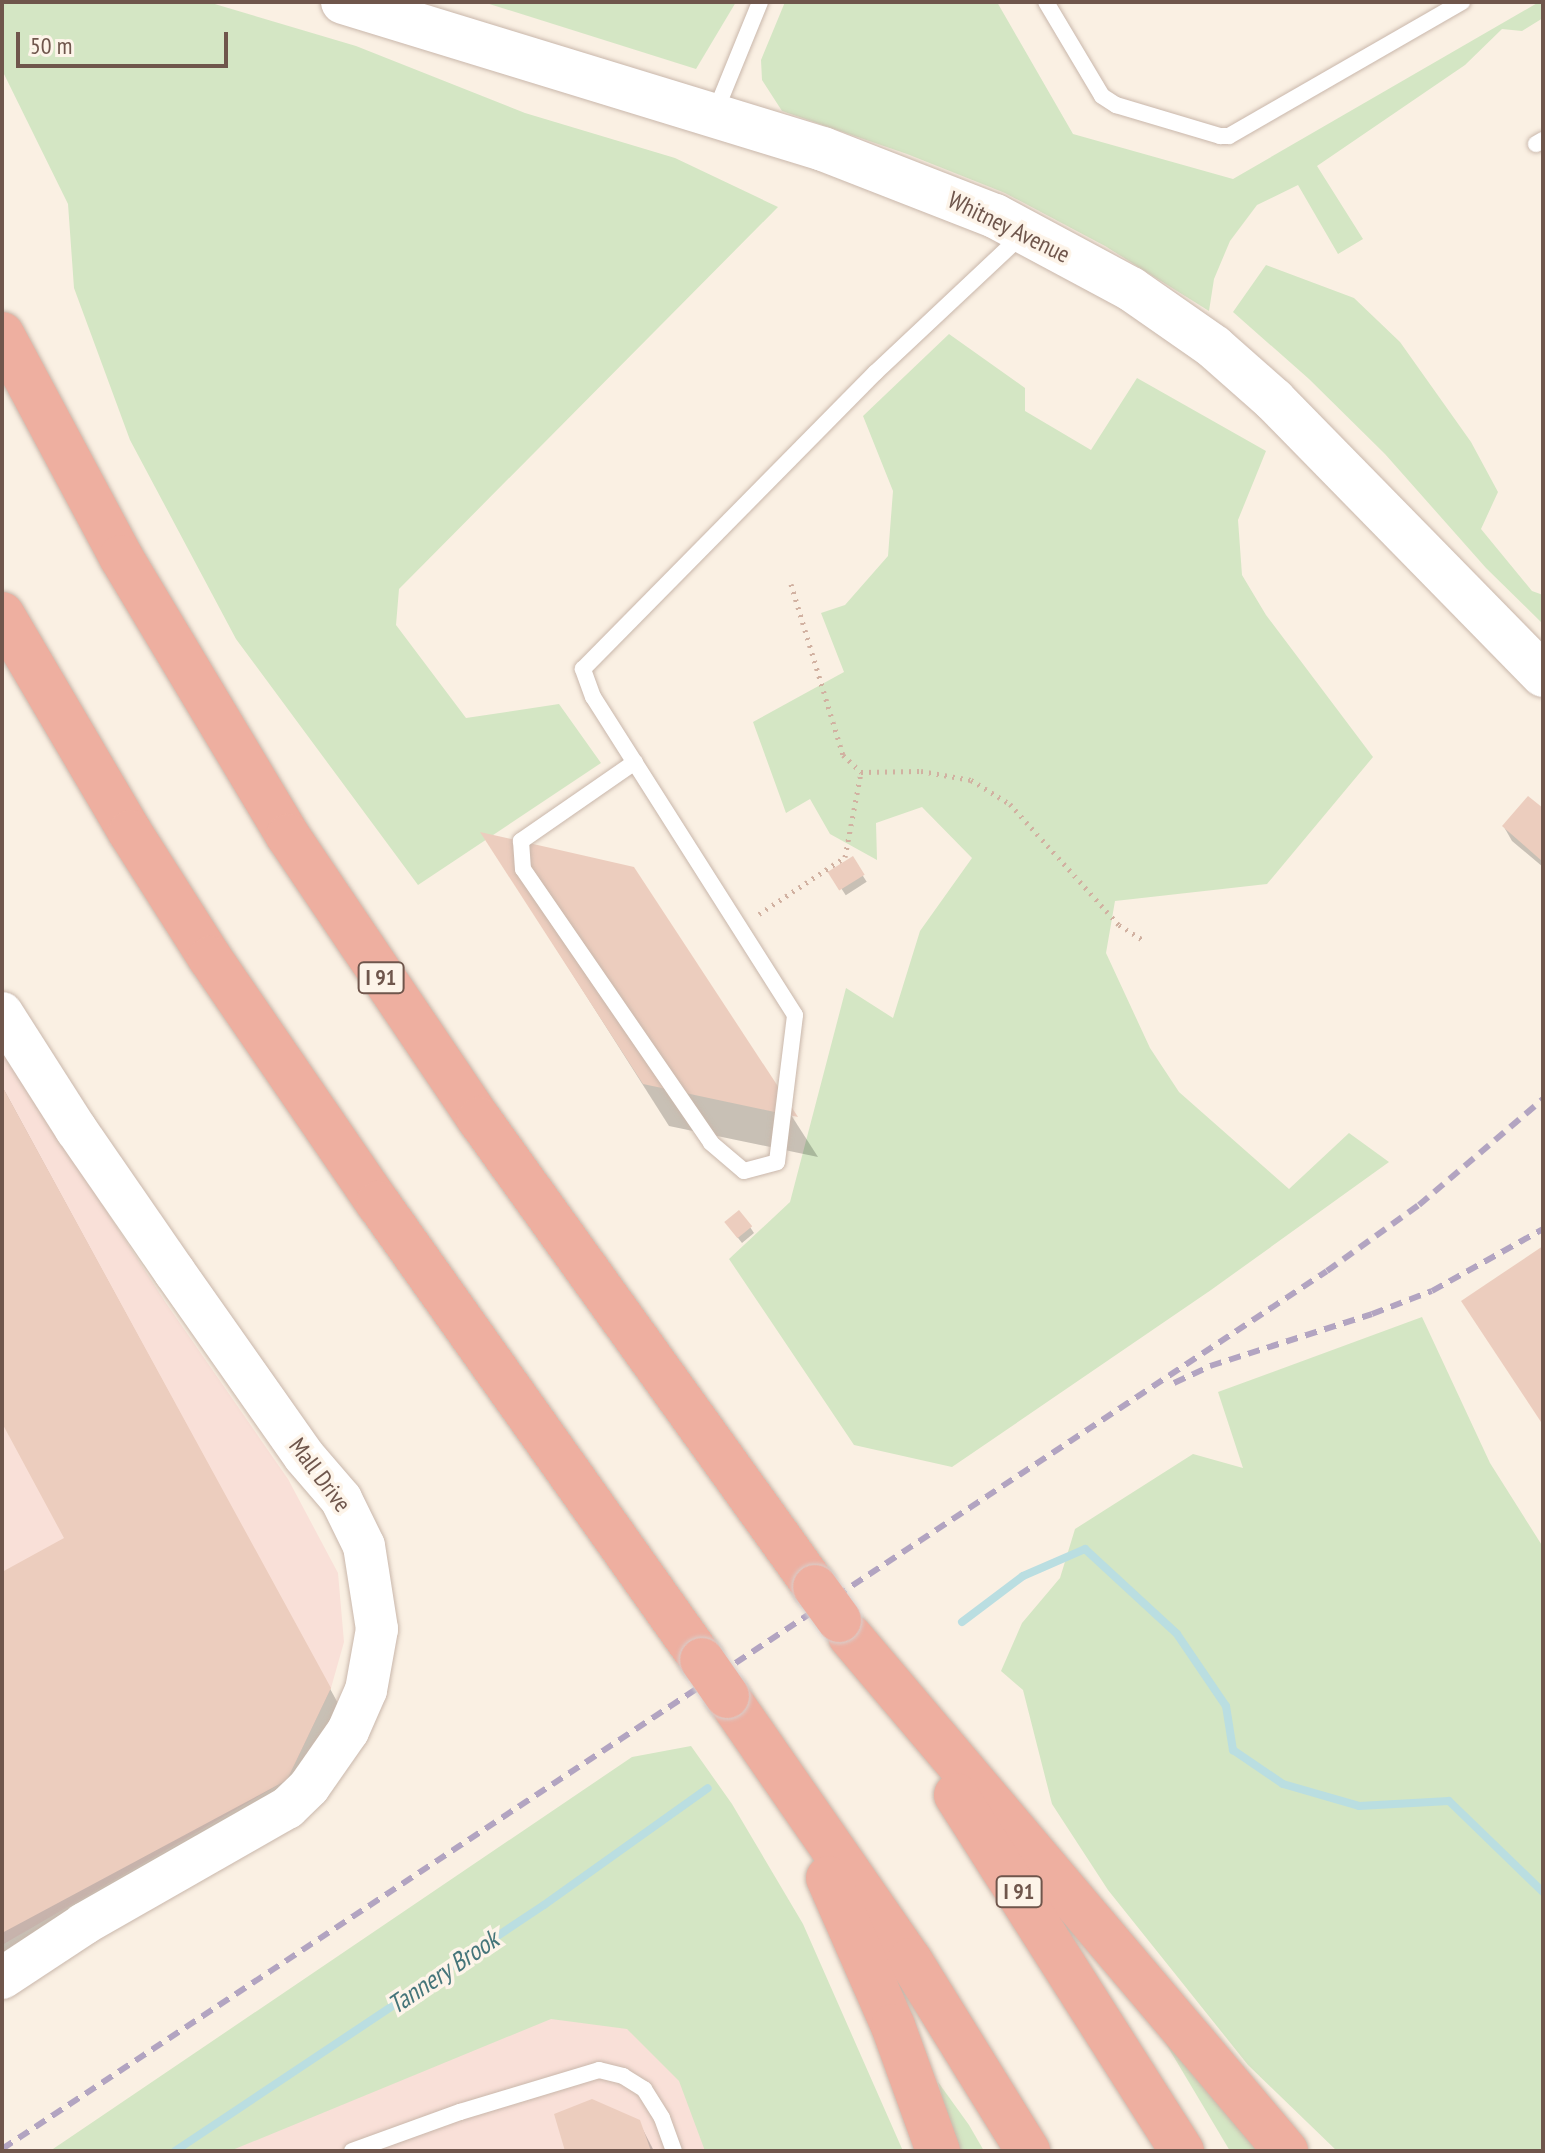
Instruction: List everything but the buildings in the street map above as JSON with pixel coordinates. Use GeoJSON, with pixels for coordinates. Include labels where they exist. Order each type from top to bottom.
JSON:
{"type":"FeatureCollection","features":[{"type":"Feature","properties":{"kind":"highway","name":"I 91"},"geometry":{"type":"LineString","coordinates":[[2,334],[121,557],[288,836],[470,1106],[835,1615],[985,1838],[1182,2151]]}},
{"type":"Feature","properties":{"kind":"highway"},"geometry":{"type":"LineString","coordinates":[[2,614],[130,832],[210,958],[361,1179],[910,1960],[1028,2151]]}},
{"type":"Feature","properties":{"kind":"highway"},"geometry":{"type":"LineString","coordinates":[[835,1615],[1286,2151]]}},
{"type":"Feature","properties":{"kind":"highway"},"geometry":{"type":"LineString","coordinates":[[758,1740],[857,1941],[893,2026],[938,2151]]}},
{"type":"Feature","properties":{"kind":"main road","name":"Whitney Avenue"},"geometry":{"type":"LineString","coordinates":[[352,3],[837,154],[995,216],[1131,289],[1214,347],[1324,449],[1543,675]]}},
{"type":"Feature","properties":{"kind":"street","name":"Mall Drive"},"geometry":{"type":"LineString","coordinates":[[2,1013],[76,1129],[174,1271],[304,1456],[341,1499],[364,1546],[377,1629],[366,1690],[348,1731],[309,1787],[287,1808],[84,1924],[2,1978]]}},
{"type":"Feature","properties":{"kind":"lane"},"geometry":{"type":"LineString","coordinates":[[714,115],[760,2]]}},
{"type":"Feature","properties":{"kind":"lane"},"geometry":{"type":"LineString","coordinates":[[1046,2],[1102,96],[1116,105],[1220,136],[1229,136],[1462,2]]}},
{"type":"Feature","properties":{"kind":"lane"},"geometry":{"type":"LineString","coordinates":[[635,762],[521,841],[523,869],[711,1143],[744,1171],[777,1162],[795,1015],[635,762],[593,697],[583,669],[875,373],[1025,232]]}},
{"type":"Feature","properties":{"kind":"lane"},"geometry":{"type":"LineString","coordinates":[[352,2151],[460,2112],[599,2070],[623,2076],[644,2089],[662,2118],[674,2151]]}},
{"type":"Feature","properties":{"kind":"path"},"geometry":{"type":"LineString","coordinates":[[791,584],[843,755],[861,772],[921,771],[971,780],[1010,804],[1119,925],[1145,941]]}},
{"type":"Feature","properties":{"kind":"path"},"geometry":{"type":"LineString","coordinates":[[759,914],[845,857],[861,772]]}},
{"type":"Feature","properties":{"kind":"shaded area"},"geometry":{"type":"Polygon","coordinates":[[[2,1050],[166,1303],[288,1479],[338,1573],[344,1642],[331,1688],[287,1780],[2,1945],[2,1050]]]}},
{"type":"Feature","properties":{"kind":"shaded area"},"geometry":{"type":"Polygon","coordinates":[[[662,1970],[726,2151],[198,2151],[662,1970]]]}},
{"type":"Feature","properties":{"kind":"green space"},"geometry":{"type":"Polygon","coordinates":[[[2,2],[208,2],[356,46],[525,113],[675,158],[778,207],[399,589],[396,625],[466,718],[559,704],[601,763],[418,885],[236,639],[130,440],[74,288],[68,204],[2,70],[2,2]]]}},
{"type":"Feature","properties":{"kind":"green space"},"geometry":{"type":"Polygon","coordinates":[[[483,2],[736,2],[696,69],[483,2]]]}},
{"type":"Feature","properties":{"kind":"green space"},"geometry":{"type":"Polygon","coordinates":[[[785,2],[997,2],[1073,134],[1233,179],[1539,2],[1543,2],[1543,18],[1522,31],[1502,29],[1465,65],[1317,166],[1363,239],[1338,254],[1298,185],[1257,205],[1230,241],[1214,279],[1209,311],[1105,246],[1005,193],[907,154],[782,111],[762,80],[761,60],[785,2]]]}},
{"type":"Feature","properties":{"kind":"green space"},"geometry":{"type":"Polygon","coordinates":[[[1266,265],[1354,298],[1400,342],[1471,442],[1498,492],[1481,529],[1532,591],[1543,595],[1543,624],[1486,568],[1385,454],[1309,379],[1233,312],[1266,265]]]}},
{"type":"Feature","properties":{"kind":"green space"},"geometry":{"type":"Polygon","coordinates":[[[949,334],[1025,388],[1025,411],[1091,450],[1137,378],[1266,451],[1238,520],[1242,575],[1266,615],[1373,757],[1267,884],[1115,901],[1106,953],[1150,1048],[1179,1092],[1289,1189],[1349,1133],[1389,1162],[1211,1290],[952,1467],[854,1445],[729,1259],[790,1202],[846,988],[893,1018],[920,931],[972,858],[922,807],[876,823],[877,860],[830,834],[810,799],[786,813],[753,722],[844,672],[821,613],[845,605],[888,556],[893,491],[863,416],[949,334]]]}},
{"type":"Feature","properties":{"kind":"green space"},"geometry":{"type":"Polygon","coordinates":[[[1422,1317],[1490,1463],[1543,1547],[1543,2151],[1337,2151],[1248,2065],[1108,1890],[1052,1804],[1023,1690],[1001,1671],[1022,1623],[1060,1578],[1075,1529],[1193,1454],[1243,1468],[1218,1392],[1422,1317]]]}},
{"type":"Feature","properties":{"kind":"green space"},"geometry":{"type":"Polygon","coordinates":[[[691,1746],[732,1804],[803,1924],[903,2151],[705,2151],[679,2081],[627,2029],[551,2019],[230,2151],[50,2151],[632,1757],[691,1746]]]}},
{"type":"Feature","properties":{"kind":"green space"},"geometry":{"type":"Polygon","coordinates":[[[1153,2022],[1270,2151],[1230,2151],[1153,2022]]]}},
{"type":"Feature","properties":{"kind":"green space"},"geometry":{"type":"Polygon","coordinates":[[[938,2082],[969,2125],[984,2151],[956,2151],[938,2082]]]}},
{"type":"Feature","properties":{"kind":"waterway","name":"Tannery Brook"},"geometry":{"type":"LineString","coordinates":[[962,1622],[1023,1576],[1085,1549],[1177,1634],[1226,1706],[1233,1750],[1283,1784],[1359,1806],[1449,1801],[1543,1892]]}},
{"type":"Feature","properties":{"kind":"waterway","name":"Tannery Brook"},"geometry":{"type":"LineString","coordinates":[[175,2151],[544,1905],[708,1788]]}},
{"type":"Feature","properties":{"kind":"railway"},"geometry":{"type":"LineString","coordinates":[[2,2149],[1327,1271],[1419,1205],[1543,1099]]}},
{"type":"Feature","properties":{"kind":"railway"},"geometry":{"type":"LineString","coordinates":[[1174,1383],[1210,1366],[1372,1314],[1432,1291],[1543,1229]]}}]}
